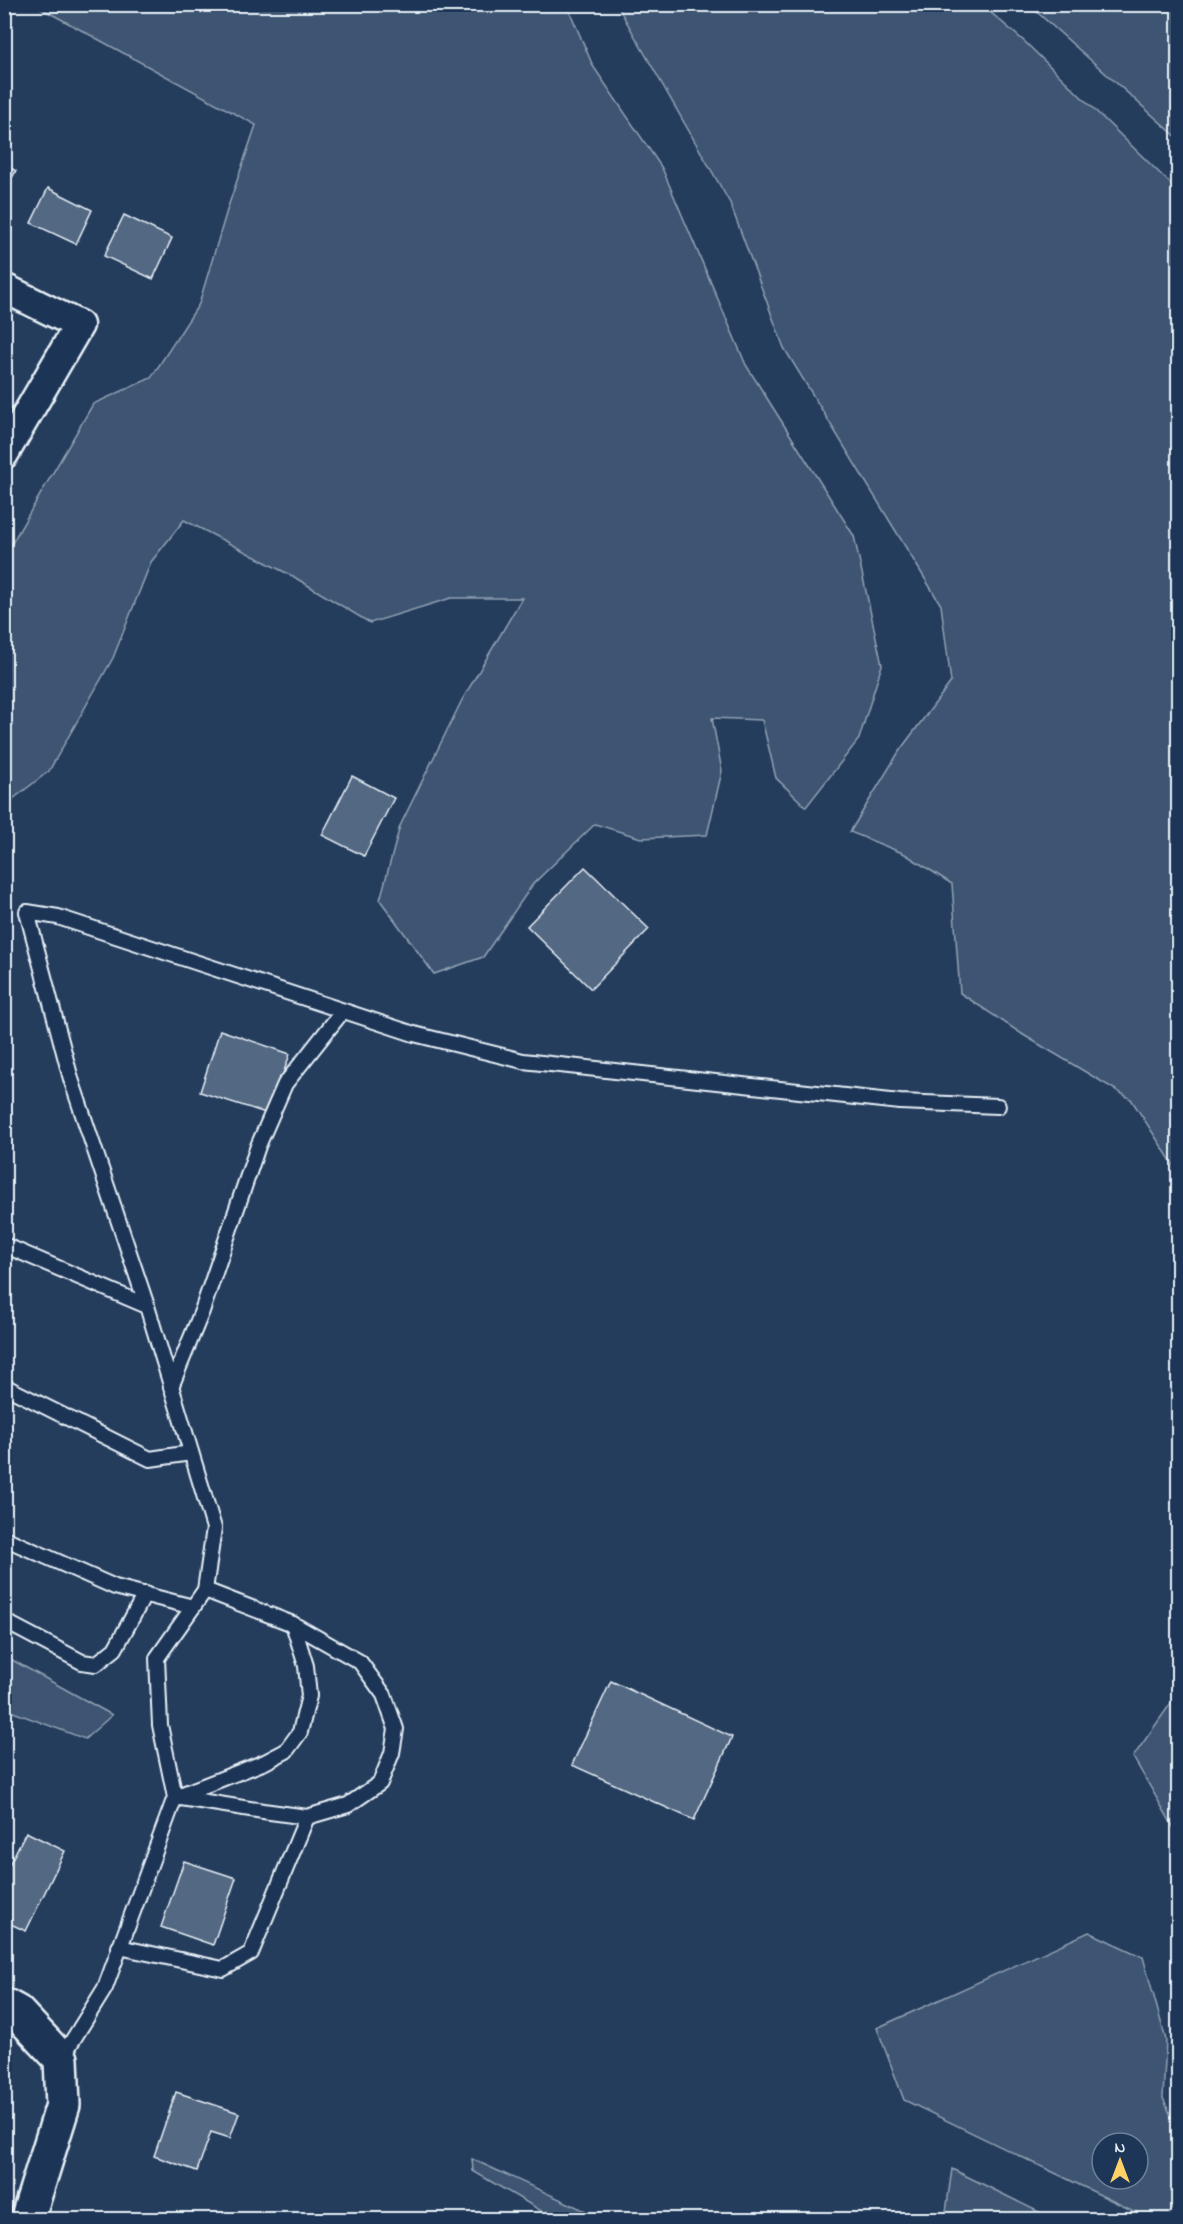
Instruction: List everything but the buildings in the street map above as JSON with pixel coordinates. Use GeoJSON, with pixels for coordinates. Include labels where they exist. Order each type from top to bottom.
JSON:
{"type":"FeatureCollection","features":[{"type":"Feature","properties":{"kind":"street"},"geometry":{"type":"LineString","coordinates":[[4,288],[79,325],[4,454]]}},
{"type":"Feature","properties":{"kind":"street"},"geometry":{"type":"LineString","coordinates":[[4,2006],[17,2012],[62,2059],[63,2105],[27,2220]]}},
{"type":"Feature","properties":{"kind":"lane"},"geometry":{"type":"LineString","coordinates":[[62,2059],[105,1988],[175,1797],[160,1725],[157,1658],[205,1590],[214,1528],[147,1306],[71,1079],[27,912],[58,917],[414,1034],[523,1061],[900,1102],[998,1106]]}},
{"type":"Feature","properties":{"kind":"lane"},"geometry":{"type":"LineString","coordinates":[[171,1387],[201,1311],[258,1146],[285,1084],[342,1012]]}},
{"type":"Feature","properties":{"kind":"lane"},"geometry":{"type":"LineString","coordinates":[[4,1245],[147,1306]]}},
{"type":"Feature","properties":{"kind":"lane"},"geometry":{"type":"LineString","coordinates":[[4,1386],[150,1459],[191,1453]]}},
{"type":"Feature","properties":{"kind":"lane"},"geometry":{"type":"LineString","coordinates":[[4,1538],[115,1587],[193,1607]]}},
{"type":"Feature","properties":{"kind":"lane"},"geometry":{"type":"LineString","coordinates":[[175,1797],[307,1816],[348,1805],[380,1783],[392,1753],[396,1729],[384,1695],[360,1662],[293,1624],[205,1590]]}},
{"type":"Feature","properties":{"kind":"lane"},"geometry":{"type":"LineString","coordinates":[[4,1621],[82,1662],[96,1664],[115,1649],[145,1594]]}},
{"type":"Feature","properties":{"kind":"lane"},"geometry":{"type":"LineString","coordinates":[[175,1797],[265,1762],[286,1751],[300,1732],[309,1696],[306,1666],[293,1624]]}},
{"type":"Feature","properties":{"kind":"lane"},"geometry":{"type":"LineString","coordinates":[[120,1947],[223,1970],[251,1953],[307,1816]]}},
{"type":"Feature","properties":{"kind":"shaded area"},"geometry":{"type":"Polygon","coordinates":[[[35,5],[567,5],[593,66],[662,168],[746,365],[854,536],[882,665],[859,739],[806,807],[776,778],[762,720],[712,718],[722,771],[707,835],[641,838],[595,824],[533,884],[483,957],[434,974],[380,900],[400,826],[462,700],[522,598],[451,598],[370,623],[294,577],[184,520],[151,562],[113,658],[49,771],[5,805],[5,555],[93,404],[151,378],[199,304],[256,125],[35,5]]]}},
{"type":"Feature","properties":{"kind":"shaded area"},"geometry":{"type":"Polygon","coordinates":[[[617,5],[982,5],[1025,42],[1178,191],[1178,1172],[1131,1099],[1025,1036],[960,993],[952,884],[905,854],[850,832],[900,750],[951,682],[941,605],[784,348],[730,203],[617,5]]]}},
{"type":"Feature","properties":{"kind":"shaded area"},"geometry":{"type":"Polygon","coordinates":[[[1029,5],[1178,5],[1178,138],[1029,5]]]}},
{"type":"Feature","properties":{"kind":"shaded area"},"geometry":{"type":"Polygon","coordinates":[[[4,1656],[112,1715],[85,1739],[5,1709],[4,1656]]]}},
{"type":"Feature","properties":{"kind":"shaded area"},"geometry":{"type":"Polygon","coordinates":[[[1178,1693],[1178,1835],[1133,1757],[1178,1693]]]}},
{"type":"Feature","properties":{"kind":"shaded area"},"geometry":{"type":"Polygon","coordinates":[[[1089,1932],[1143,1957],[1166,2040],[1163,2098],[1178,2131],[1178,2219],[1150,2219],[1092,2191],[1150,2191],[1150,2131],[1090,2131],[1090,2190],[904,2100],[877,2028],[1089,1932]]]}},
{"type":"Feature","properties":{"kind":"shaded area"},"geometry":{"type":"Polygon","coordinates":[[[472,2159],[603,2219],[555,2219],[473,2171],[472,2159]]]}},
{"type":"Feature","properties":{"kind":"shaded area"},"geometry":{"type":"Polygon","coordinates":[[[952,2169],[1053,2219],[945,2219],[952,2169]]]}}]}
